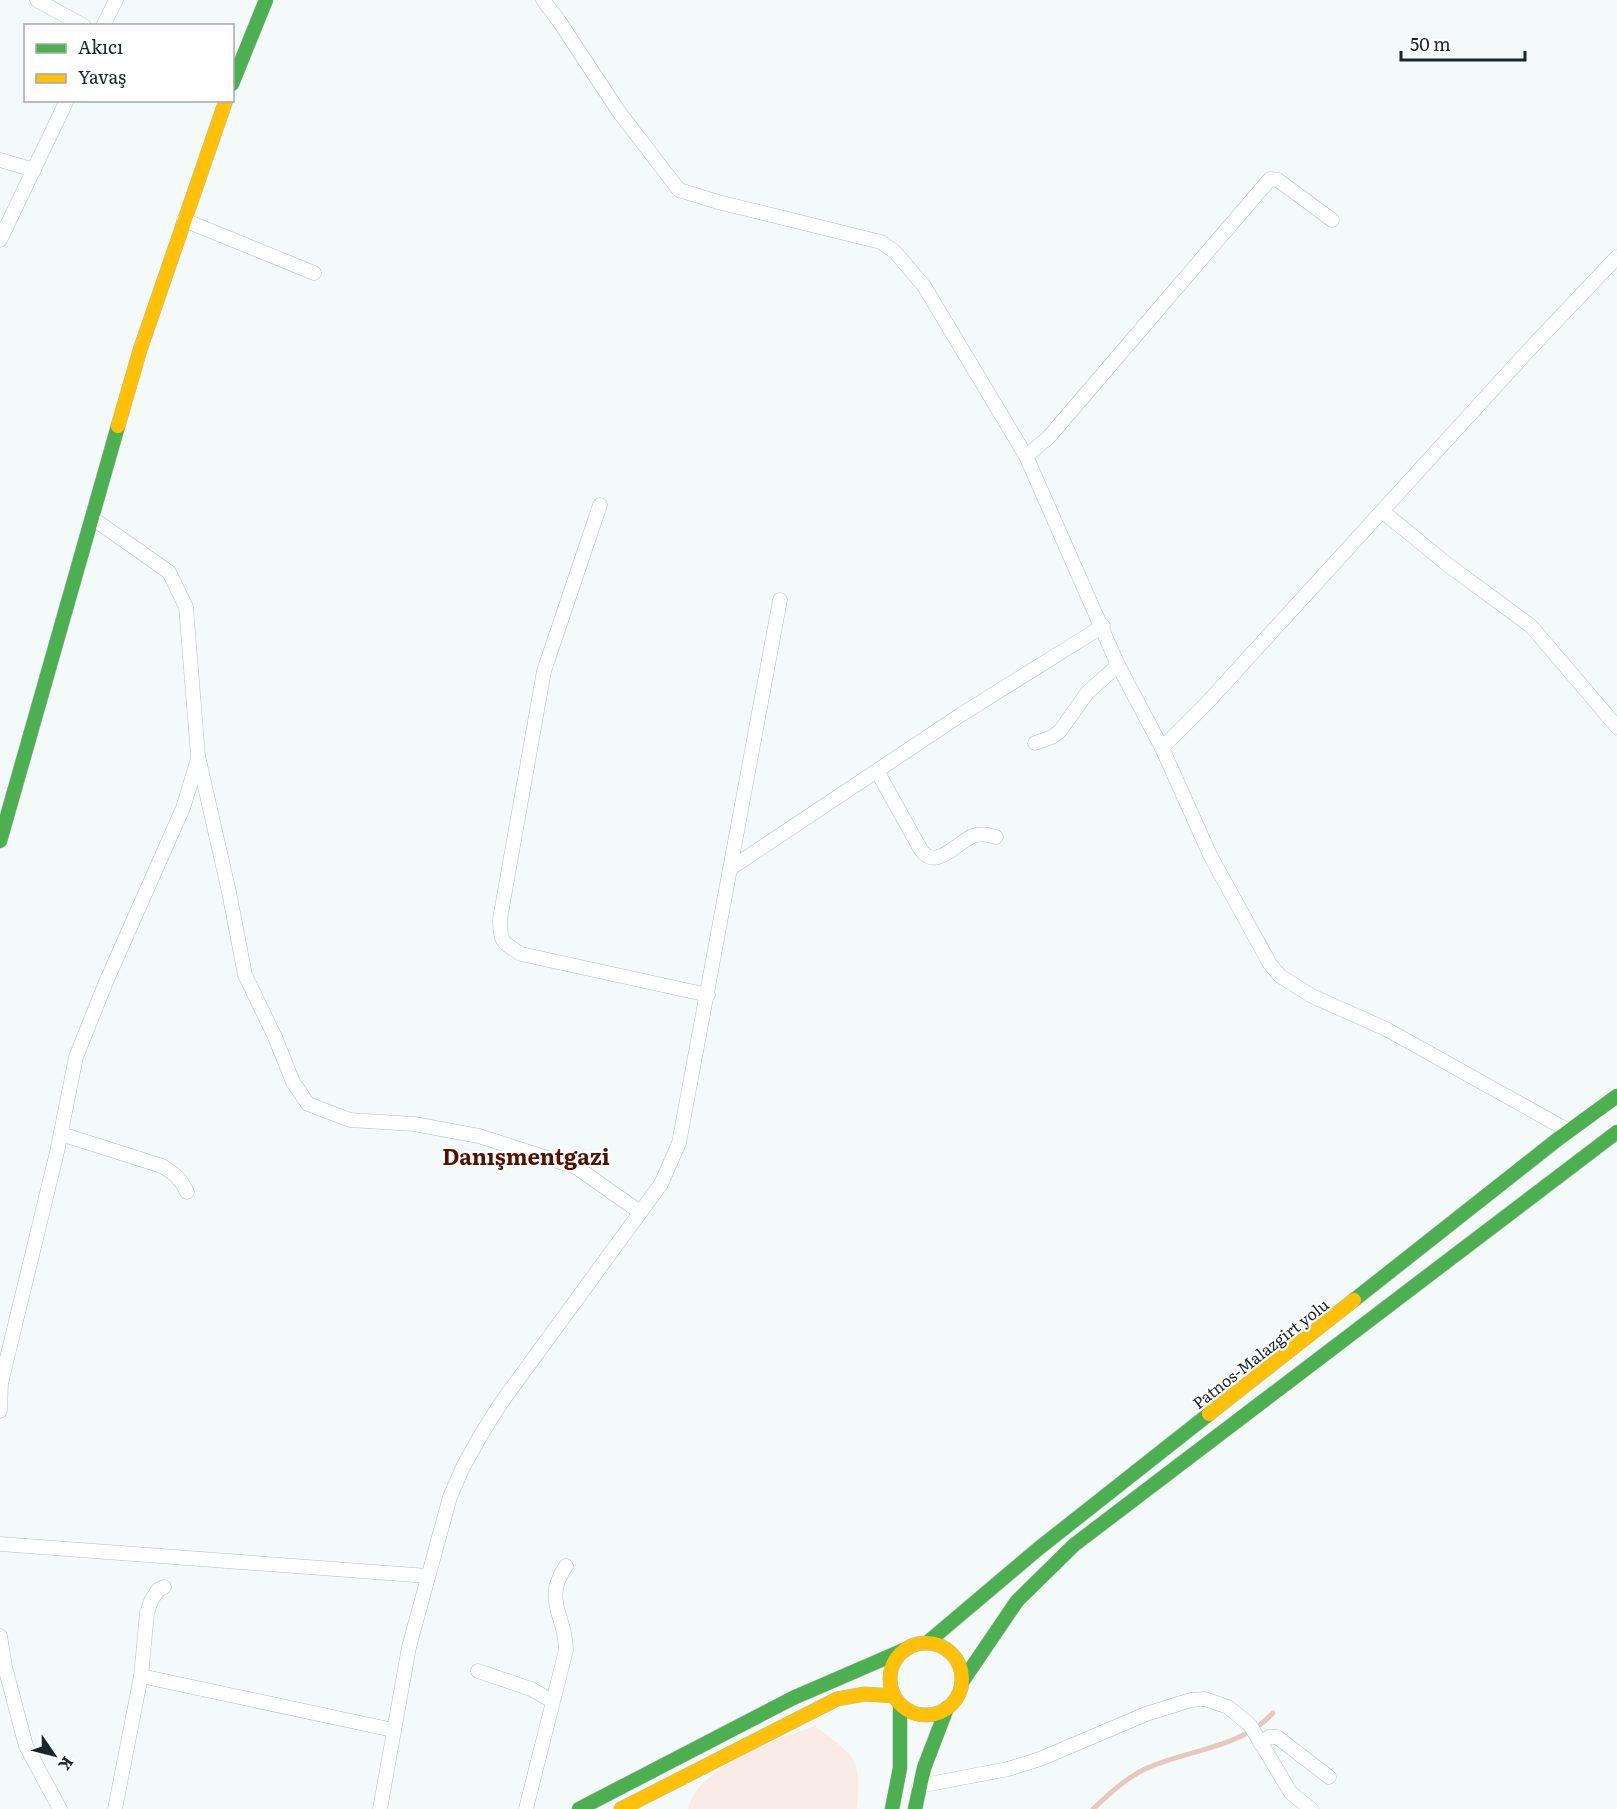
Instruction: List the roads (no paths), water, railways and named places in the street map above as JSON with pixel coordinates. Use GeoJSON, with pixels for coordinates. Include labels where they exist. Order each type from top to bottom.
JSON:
{"type":"FeatureCollection","features":[{"type":"Feature","properties":{"kind":"main road"},"geometry":{"type":"LineString","coordinates":[[234,79],[266,0]]}},
{"type":"Feature","properties":{"kind":"main road"},"geometry":{"type":"LineString","coordinates":[[0,841],[140,350],[225,102]]}},
{"type":"Feature","properties":{"kind":"main road","name":"Patnos-Malazgirt yolu"},"geometry":{"type":"LineString","coordinates":[[928,1642],[1038,1549],[1569,1131],[1617,1096]]}},
{"type":"Feature","properties":{"kind":"main road"},"geometry":{"type":"LineString","coordinates":[[915,1809],[919,1786],[933,1741],[947,1708],[954,1701],[962,1682],[1017,1601],[1074,1545],[1617,1132]]}},
{"type":"Feature","properties":{"kind":"main road"},"geometry":{"type":"LineString","coordinates":[[892,1809],[900,1768],[897,1700],[890,1687],[889,1676],[896,1657],[911,1645],[928,1642],[939,1645],[950,1651],[957,1660],[962,1670],[962,1682]]}},
{"type":"Feature","properties":{"kind":"main road"},"geometry":{"type":"LineString","coordinates":[[579,1809],[793,1698],[904,1650]]}},
{"type":"Feature","properties":{"kind":"main road"},"geometry":{"type":"LineString","coordinates":[[621,1809],[837,1700],[873,1693],[897,1700],[918,1714],[928,1715],[947,1708]]}},
{"type":"Feature","properties":{"kind":"street"},"geometry":{"type":"LineString","coordinates":[[37,0],[80,24]]}},
{"type":"Feature","properties":{"kind":"street"},"geometry":{"type":"LineString","coordinates":[[105,24],[116,0]]}},
{"type":"Feature","properties":{"kind":"street"},"geometry":{"type":"LineString","coordinates":[[543,0],[560,21],[619,112],[679,190],[718,202],[881,242],[895,252],[924,286],[1026,456],[1118,664],[1162,748],[1211,856],[1258,944],[1280,976],[1312,996],[1386,1029],[1569,1131]]}},
{"type":"Feature","properties":{"kind":"street"},"geometry":{"type":"LineString","coordinates":[[0,240],[66,102]]}},
{"type":"Feature","properties":{"kind":"street"},"geometry":{"type":"LineString","coordinates":[[0,160],[34,170]]}},
{"type":"Feature","properties":{"kind":"street"},"geometry":{"type":"LineString","coordinates":[[1026,456],[1048,438],[1270,179],[1278,180],[1332,220]]}},
{"type":"Feature","properties":{"kind":"street"},"geometry":{"type":"LineString","coordinates":[[184,220],[314,273]]}},
{"type":"Feature","properties":{"kind":"street"},"geometry":{"type":"LineString","coordinates":[[1162,748],[1207,703],[1617,256]]}},
{"type":"Feature","properties":{"kind":"street"},"geometry":{"type":"LineString","coordinates":[[600,505],[544,671],[500,920],[500,937],[508,946],[521,954],[708,995]]}},
{"type":"Feature","properties":{"kind":"street"},"geometry":{"type":"LineString","coordinates":[[1382,511],[1448,565],[1531,626],[1617,727]]}},
{"type":"Feature","properties":{"kind":"street"},"geometry":{"type":"LineString","coordinates":[[92,518],[169,572],[186,607],[198,756],[230,892],[244,975],[275,1037],[293,1082],[308,1104],[350,1120],[414,1124],[479,1136],[576,1167],[640,1212]]}},
{"type":"Feature","properties":{"kind":"street"},"geometry":{"type":"LineString","coordinates":[[380,1809],[409,1647],[450,1497],[463,1467],[482,1433],[661,1184],[679,1143],[780,600]]}},
{"type":"Feature","properties":{"kind":"street"},"geometry":{"type":"LineString","coordinates":[[731,868],[962,714],[1102,626]]}},
{"type":"Feature","properties":{"kind":"street"},"geometry":{"type":"LineString","coordinates":[[1035,743],[1052,737],[1060,731],[1087,693],[1118,664]]}},
{"type":"Feature","properties":{"kind":"street"},"geometry":{"type":"LineString","coordinates":[[0,1411],[1,1383],[61,1134],[76,1058],[106,982],[183,808],[198,756]]}},
{"type":"Feature","properties":{"kind":"street"},"geometry":{"type":"LineString","coordinates":[[877,771],[921,850],[929,858],[939,857],[976,835],[996,837]]}},
{"type":"Feature","properties":{"kind":"street"},"geometry":{"type":"LineString","coordinates":[[61,1134],[162,1166],[182,1181],[187,1192]]}},
{"type":"Feature","properties":{"kind":"street"},"geometry":{"type":"LineString","coordinates":[[1600,1144],[1617,1150]]}},
{"type":"Feature","properties":{"kind":"street"},"geometry":{"type":"LineString","coordinates":[[0,1544],[428,1576]]}},
{"type":"Feature","properties":{"kind":"street"},"geometry":{"type":"LineString","coordinates":[[526,1809],[566,1650],[566,1641],[554,1602],[559,1576],[566,1566]]}},
{"type":"Feature","properties":{"kind":"street"},"geometry":{"type":"LineString","coordinates":[[115,1809],[141,1676],[147,1613],[158,1590],[164,1587]]}},
{"type":"Feature","properties":{"kind":"street"},"geometry":{"type":"LineString","coordinates":[[0,1636],[5,1666],[26,1746],[60,1809]]}},
{"type":"Feature","properties":{"kind":"street"},"geometry":{"type":"LineString","coordinates":[[478,1671],[531,1689],[552,1701]]}},
{"type":"Feature","properties":{"kind":"street"},"geometry":{"type":"LineString","coordinates":[[141,1676],[393,1730]]}},
{"type":"Feature","properties":{"kind":"street"},"geometry":{"type":"LineString","coordinates":[[919,1786],[1008,1769],[1040,1759],[1146,1714],[1191,1700],[1205,1699],[1227,1707],[1256,1734],[1290,1793],[1311,1809]]}},
{"type":"Feature","properties":{"kind":"street"},"geometry":{"type":"LineString","coordinates":[[1256,1734],[1277,1737],[1329,1777]]}},
{"type":"Feature","properties":{"kind":"waterway"},"geometry":{"type":"LineString","coordinates":[[1093,1809],[1136,1774],[1168,1760],[1232,1740],[1261,1724],[1273,1713]]}},
{"type":"Feature","properties":{"kind":"district","name":"Danışmentgazi"},"geometry":{"type":"Point","coordinates":[526,1155]}}]}
